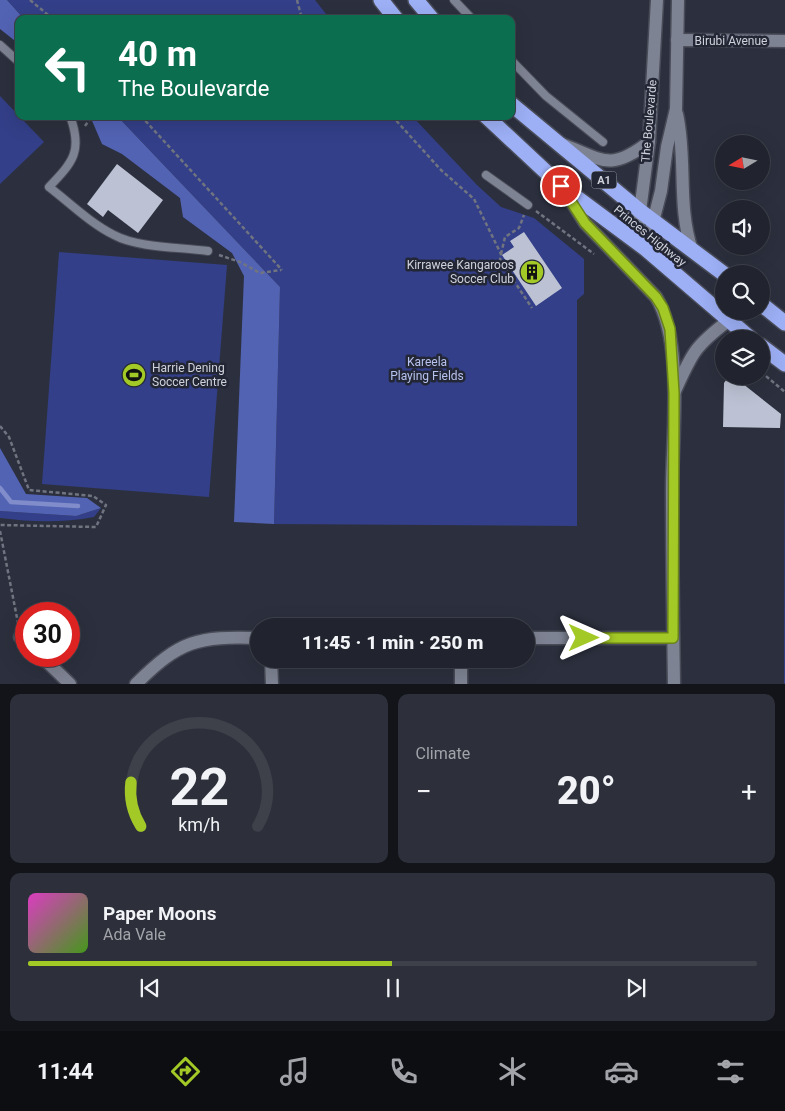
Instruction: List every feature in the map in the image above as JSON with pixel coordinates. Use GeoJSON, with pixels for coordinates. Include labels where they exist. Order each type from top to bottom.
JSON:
{"type":"FeatureCollection","features":[{"type":"Feature","properties":{"kind":"highway"},"geometry":{"type":"LineString","coordinates":[[381,0],[393,15]]}},
{"type":"Feature","properties":{"kind":"highway"},"geometry":{"type":"LineString","coordinates":[[416,0],[429,15]]}},
{"type":"Feature","properties":{"kind":"highway","name":"Princes Highway"},"geometry":{"type":"LineString","coordinates":[[515,107],[646,215],[715,267]]}},
{"type":"Feature","properties":{"kind":"highway","name":"Princes Highway"},"geometry":{"type":"LineString","coordinates":[[490,120],[561,186],[641,245],[740,330]]}},
{"type":"Feature","properties":{"kind":"highway"},"geometry":{"type":"LineString","coordinates":[[770,311],[785,323]]}},
{"type":"Feature","properties":{"kind":"highway"},"geometry":{"type":"LineString","coordinates":[[770,353],[785,364]]}},
{"type":"Feature","properties":{"kind":"street","name":"The Boulevarde"},"geometry":{"type":"LineString","coordinates":[[641,245],[646,215],[657,0]]}},
{"type":"Feature","properties":{"kind":"street","name":"The Boulevarde"},"geometry":{"type":"LineString","coordinates":[[678,0],[676,109],[680,131],[685,230],[692,250]]}},
{"type":"Feature","properties":{"kind":"street","name":"Birubi Avenue"},"geometry":{"type":"LineString","coordinates":[[677,40],[785,41]]}},
{"type":"Feature","properties":{"kind":"street","name":"The Boulevarde"},"geometry":{"type":"LineString","coordinates":[[646,215],[661,191],[667,147],[676,109]]}},
{"type":"Feature","properties":{"kind":"street"},"geometry":{"type":"LineString","coordinates":[[556,141],[594,157],[614,161],[623,160],[649,142]]}},
{"type":"Feature","properties":{"kind":"street"},"geometry":{"type":"LineString","coordinates":[[561,186],[585,223],[643,282],[663,308],[670,335],[674,393],[674,684]]}},
{"type":"Feature","properties":{"kind":"street"},"geometry":{"type":"LineString","coordinates":[[674,393],[694,350],[702,340],[728,321]]}},
{"type":"Feature","properties":{"kind":"street"},"geometry":{"type":"LineString","coordinates":[[136,684],[172,651],[189,644],[226,637],[250,638]]}},
{"type":"Feature","properties":{"kind":"street"},"geometry":{"type":"LineString","coordinates":[[535,638],[673,638]]}},
{"type":"Feature","properties":{"kind":"street"},"geometry":{"type":"LineString","coordinates":[[52,667],[70,684]]}},
{"type":"Feature","properties":{"kind":"street"},"geometry":{"type":"LineString","coordinates":[[271,668],[272,684]]}},
{"type":"Feature","properties":{"kind":"street"},"geometry":{"type":"LineString","coordinates":[[461,668],[461,684]]}},
{"type":"Feature","properties":{"kind":"lane"},"geometry":{"type":"LineString","coordinates":[[454,0],[468,15]]}},
{"type":"Feature","properties":{"kind":"lane"},"geometry":{"type":"LineString","coordinates":[[0,45],[15,58]]}},
{"type":"Feature","properties":{"kind":"lane"},"geometry":{"type":"LineString","coordinates":[[515,64],[546,96],[602,142]]}},
{"type":"Feature","properties":{"kind":"lane"},"geometry":{"type":"LineString","coordinates":[[71,120],[76,136],[74,158],[49,186],[84,216],[114,236],[136,242],[208,251]]}},
{"type":"Feature","properties":{"kind":"lane"},"geometry":{"type":"LineString","coordinates":[[486,175],[528,205]]}},
{"type":"Feature","properties":{"kind":"path"},"geometry":{"type":"LineString","coordinates":[[30,0],[48,15]]}},
{"type":"Feature","properties":{"kind":"path"},"geometry":{"type":"LineString","coordinates":[[297,0],[301,15]]}},
{"type":"Feature","properties":{"kind":"path"},"geometry":{"type":"LineString","coordinates":[[145,120],[282,270],[260,273],[240,262],[208,251]]}},
{"type":"Feature","properties":{"kind":"path"},"geometry":{"type":"LineString","coordinates":[[396,120],[441,170],[474,199],[501,254]]}},
{"type":"Feature","properties":{"kind":"path"},"geometry":{"type":"LineString","coordinates":[[532,308],[500,260],[505,237],[519,228],[528,205],[600,259]]}},
{"type":"Feature","properties":{"kind":"path"},"geometry":{"type":"LineString","coordinates":[[770,380],[785,392]]}},
{"type":"Feature","properties":{"kind":"path"},"geometry":{"type":"LineString","coordinates":[[0,426],[8,437],[29,490],[93,496],[106,505],[96,527],[0,525]]}},
{"type":"Feature","properties":{"kind":"path"},"geometry":{"type":"LineString","coordinates":[[0,531],[15,602]]}},
{"type":"Feature","properties":{"kind":"green space"},"geometry":{"type":"Polygon","coordinates":[[[7,0],[315,0],[327,15],[20,15],[7,0]]]}},
{"type":"Feature","properties":{"kind":"green space"},"geometry":{"type":"Polygon","coordinates":[[[0,96],[15,112],[15,120],[23,120],[44,142],[0,184],[0,96]]]}},
{"type":"Feature","properties":{"kind":"green space","name":"Kareela Playing Fields"},"geometry":{"type":"Polygon","coordinates":[[[121,120],[416,120],[477,185],[501,207],[534,218],[584,259],[584,294],[577,300],[577,526],[274,524],[280,287],[121,120]]]}},
{"type":"Feature","properties":{"kind":"green space","name":"Harrie Dening Soccer Centre"},"geometry":{"type":"Polygon","coordinates":[[[59,252],[227,265],[209,497],[42,484],[59,252]]]}},
{"type":"Feature","properties":{"kind":"green space"},"geometry":{"type":"Polygon","coordinates":[[[784,413],[785,683],[784,684],[784,413]]]}},
{"type":"Feature","properties":{"kind":"green space"},"geometry":{"type":"Polygon","coordinates":[[[101,508],[94,517],[70,520],[35,521],[0,518],[0,511],[76,516],[101,508]]]}},
{"type":"Feature","properties":{"kind":"shaded area"},"geometry":{"type":"Polygon","coordinates":[[[0,0],[7,0],[20,15],[15,15],[15,41],[0,29],[0,0]]]}},
{"type":"Feature","properties":{"kind":"shaded area"},"geometry":{"type":"Polygon","coordinates":[[[92,120],[121,120],[280,287],[274,524],[234,522],[244,276],[232,253],[183,217],[180,198],[122,154],[102,144],[92,120]]]}},
{"type":"Feature","properties":{"kind":"shaded area"},"geometry":{"type":"Polygon","coordinates":[[[0,448],[26,494],[87,498],[101,508],[76,516],[0,511],[0,448]]]}},
{"type":"Feature","properties":{"kind":"building"},"geometry":{"type":"Polygon","coordinates":[[[117,164],[163,200],[138,233],[108,210],[103,217],[87,204],[117,164]]]}},
{"type":"Feature","properties":{"kind":"building","name":"Kirrawee Kangaroos Soccer Club"},"geometry":{"type":"Polygon","coordinates":[[[524,232],[562,288],[536,306],[502,255],[514,247],[510,241],[524,232]]]}},
{"type":"Feature","properties":{"kind":"building"},"geometry":{"type":"Polygon","coordinates":[[[724,385],[744,385],[781,414],[780,428],[723,427],[724,385]]]}},
{"type":"Feature","properties":{"kind":"waterway"},"geometry":{"type":"LineString","coordinates":[[0,488],[11,502],[78,506]]}},
{"type":"Feature","properties":{"kind":"place","name":"Kirrawee Kangaroos Soccer Club"},"geometry":{"type":"Point","coordinates":[532,272]}},
{"type":"Feature","properties":{"kind":"place","name":"Harrie Dening Soccer Centre"},"geometry":{"type":"Point","coordinates":[134,375]}},
{"type":"Feature","properties":{"kind":"route"},"geometry":{"type":"LineString","coordinates":[[561,186],[585,223],[643,282],[663,308],[670,329],[674,393],[672,468],[673,638],[584,638]]}}]}
